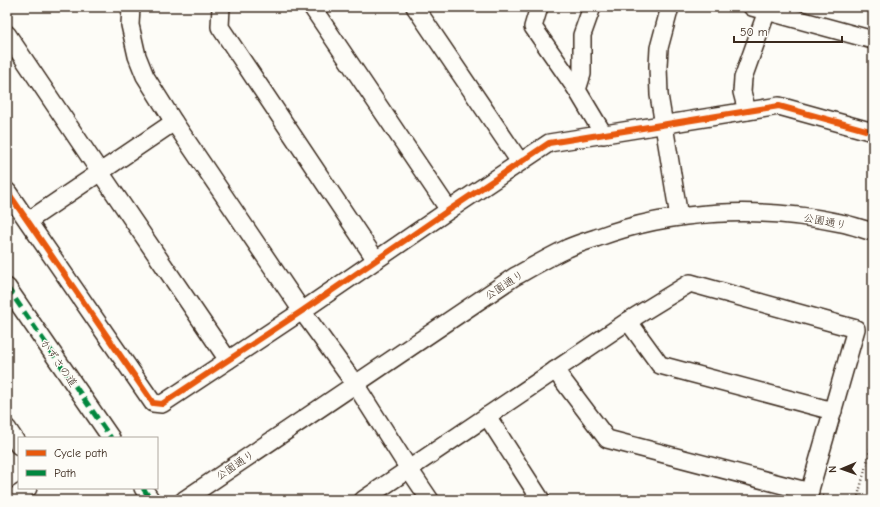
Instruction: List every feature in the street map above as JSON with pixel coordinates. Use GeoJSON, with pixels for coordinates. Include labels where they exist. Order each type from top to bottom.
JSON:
{"type":"FeatureCollection","features":[{"type":"Feature","properties":{"kind":"street"},"geometry":{"type":"LineString","coordinates":[[131,7],[130,25],[137,56],[145,76],[174,122],[302,310],[355,384],[430,500]]}},
{"type":"Feature","properties":{"kind":"street"},"geometry":{"type":"LineString","coordinates":[[221,7],[220,27],[376,260]]}},
{"type":"Feature","properties":{"kind":"street"},"geometry":{"type":"LineString","coordinates":[[312,7],[449,210]]}},
{"type":"Feature","properties":{"kind":"street"},"geometry":{"type":"LineString","coordinates":[[414,7],[520,162]]}},
{"type":"Feature","properties":{"kind":"street"},"geometry":{"type":"LineString","coordinates":[[539,7],[533,28],[577,90],[604,134]]}},
{"type":"Feature","properties":{"kind":"street"},"geometry":{"type":"LineString","coordinates":[[577,90],[582,74],[582,35],[592,7]]}},
{"type":"Feature","properties":{"kind":"street"},"geometry":{"type":"LineString","coordinates":[[670,7],[659,48],[659,95],[679,217]]}},
{"type":"Feature","properties":{"kind":"street"},"geometry":{"type":"LineString","coordinates":[[747,111],[742,92],[743,78],[760,9],[873,40]]}},
{"type":"Feature","properties":{"kind":"street"},"geometry":{"type":"LineString","coordinates":[[9,43],[100,172],[228,360]]}},
{"type":"Feature","properties":{"kind":"street"},"geometry":{"type":"LineString","coordinates":[[7,191],[153,403],[162,404],[549,143],[779,106],[873,132]]}},
{"type":"Feature","properties":{"kind":"street"},"geometry":{"type":"LineString","coordinates":[[28,221],[174,122]]}},
{"type":"Feature","properties":{"kind":"street","name":"公園通り"},"geometry":{"type":"LineString","coordinates":[[184,500],[514,277],[569,248],[610,232],[643,223],[679,217],[729,212],[799,216],[842,223],[873,232]]}},
{"type":"Feature","properties":{"kind":"street"},"geometry":{"type":"LineString","coordinates":[[363,500],[555,370],[628,321],[690,283],[856,329],[808,496],[606,439],[555,370]]}},
{"type":"Feature","properties":{"kind":"street","name":"かずさの道"},"geometry":{"type":"LineString","coordinates":[[7,287],[110,437]]}},
{"type":"Feature","properties":{"kind":"street"},"geometry":{"type":"LineString","coordinates":[[628,321],[660,364],[833,410]]}},
{"type":"Feature","properties":{"kind":"street"},"geometry":{"type":"LineString","coordinates":[[487,416],[542,500]]}},
{"type":"Feature","properties":{"kind":"street"},"geometry":{"type":"LineString","coordinates":[[7,428],[18,444]]}},
{"type":"Feature","properties":{"kind":"street"},"geometry":{"type":"LineString","coordinates":[[10,500],[26,489]]}},
{"type":"Feature","properties":{"kind":"street"},"geometry":{"type":"LineString","coordinates":[[144,489],[151,500]]}},
{"type":"Feature","properties":{"kind":"path"},"geometry":{"type":"LineString","coordinates":[[857,500],[873,439]]}},
{"type":"Feature","properties":{"kind":"marked path"},"geometry":{"type":"LineString","coordinates":[[7,287],[110,437]]}},
{"type":"Feature","properties":{"kind":"marked path"},"geometry":{"type":"LineString","coordinates":[[144,489],[151,500]]}},
{"type":"Feature","properties":{"kind":"cycle path"},"geometry":{"type":"LineString","coordinates":[[7,191],[153,403],[162,404],[549,143],[779,106],[873,132]]}}]}
